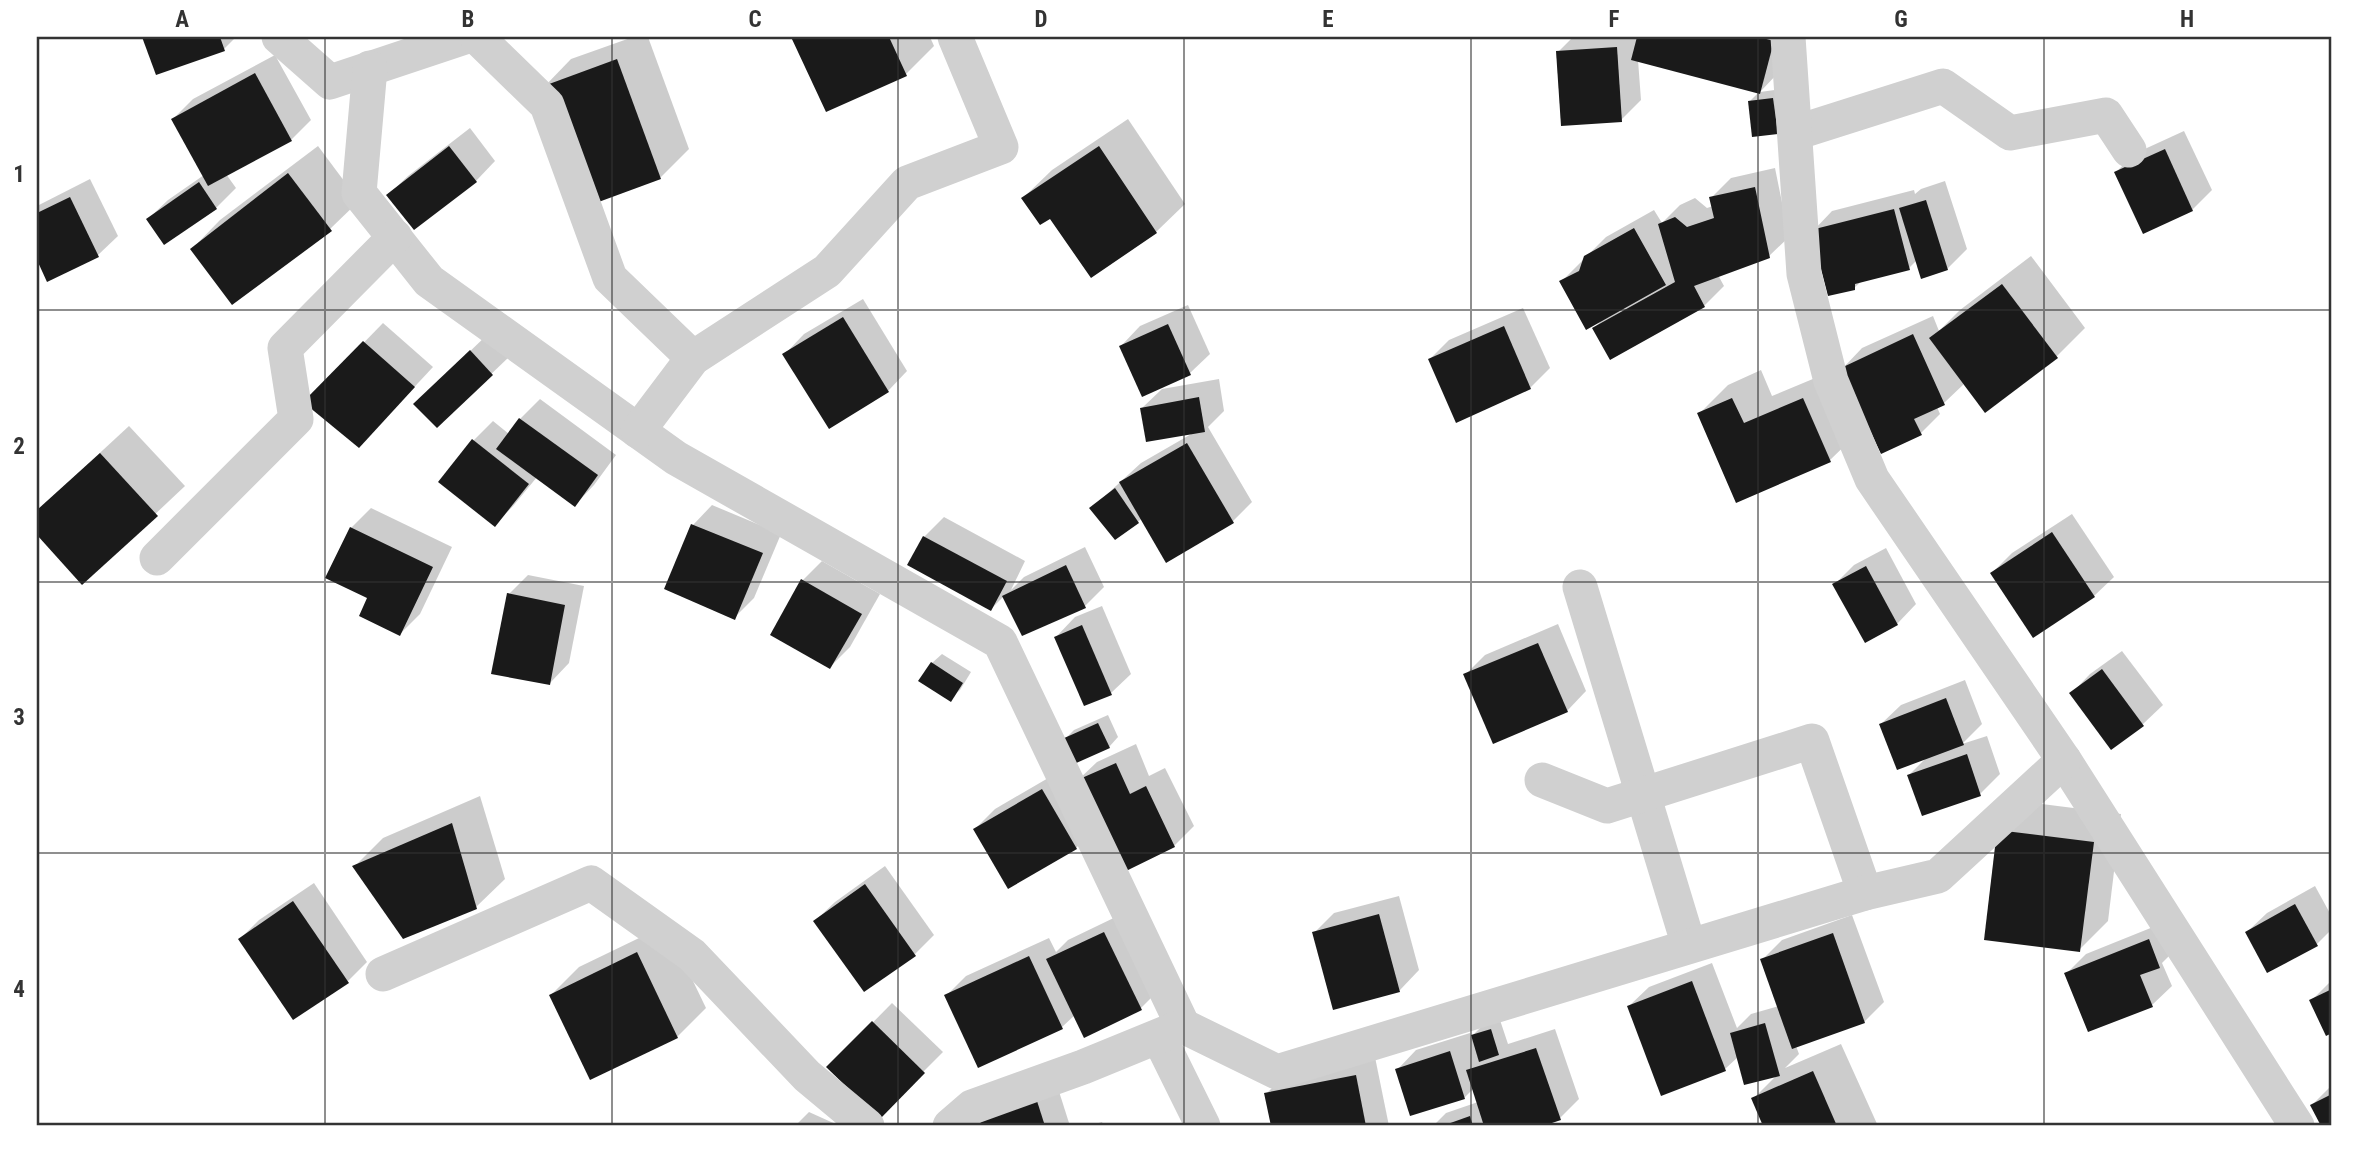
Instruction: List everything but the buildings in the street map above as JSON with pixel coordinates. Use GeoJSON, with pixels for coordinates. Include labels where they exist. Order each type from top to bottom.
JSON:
{"type":"FeatureCollection","features":[{"type":"Feature","properties":{"kind":"street"},"geometry":{"type":"LineString","coordinates":[[279,37],[330,82],[465,37]]}},
{"type":"Feature","properties":{"kind":"street"},"geometry":{"type":"LineString","coordinates":[[477,37],[547,105],[610,278],[693,358]]}},
{"type":"Feature","properties":{"kind":"street"},"geometry":{"type":"LineString","coordinates":[[638,431],[693,358],[827,271],[907,183],[1001,147],[955,37]]}},
{"type":"Feature","properties":{"kind":"street"},"geometry":{"type":"LineString","coordinates":[[1788,37],[1804,274],[1831,381],[1872,479],[2064,760],[2297,1126]]}},
{"type":"Feature","properties":{"kind":"street"},"geometry":{"type":"LineString","coordinates":[[370,68],[359,193],[429,281],[676,458],[1000,642],[1171,1031],[1203,1126]]}},
{"type":"Feature","properties":{"kind":"street"},"geometry":{"type":"LineString","coordinates":[[1795,133],[1944,86],[2010,133],[2106,115],[2129,150]]}},
{"type":"Feature","properties":{"kind":"street"},"geometry":{"type":"LineString","coordinates":[[157,558],[296,419],[285,348],[395,237]]}},
{"type":"Feature","properties":{"kind":"street"},"geometry":{"type":"LineString","coordinates":[[1580,587],[1689,946]]}},
{"type":"Feature","properties":{"kind":"street"},"geometry":{"type":"LineString","coordinates":[[1542,780],[1606,806],[1812,741],[1865,892]]}},
{"type":"Feature","properties":{"kind":"street"},"geometry":{"type":"LineString","coordinates":[[950,1126],[972,1107],[1083,1067],[1171,1031],[1277,1072],[1865,892],[1938,876],[2064,760]]}},
{"type":"Feature","properties":{"kind":"street"},"geometry":{"type":"LineString","coordinates":[[383,974],[591,883],[692,955],[807,1076],[866,1126]]}}]}
